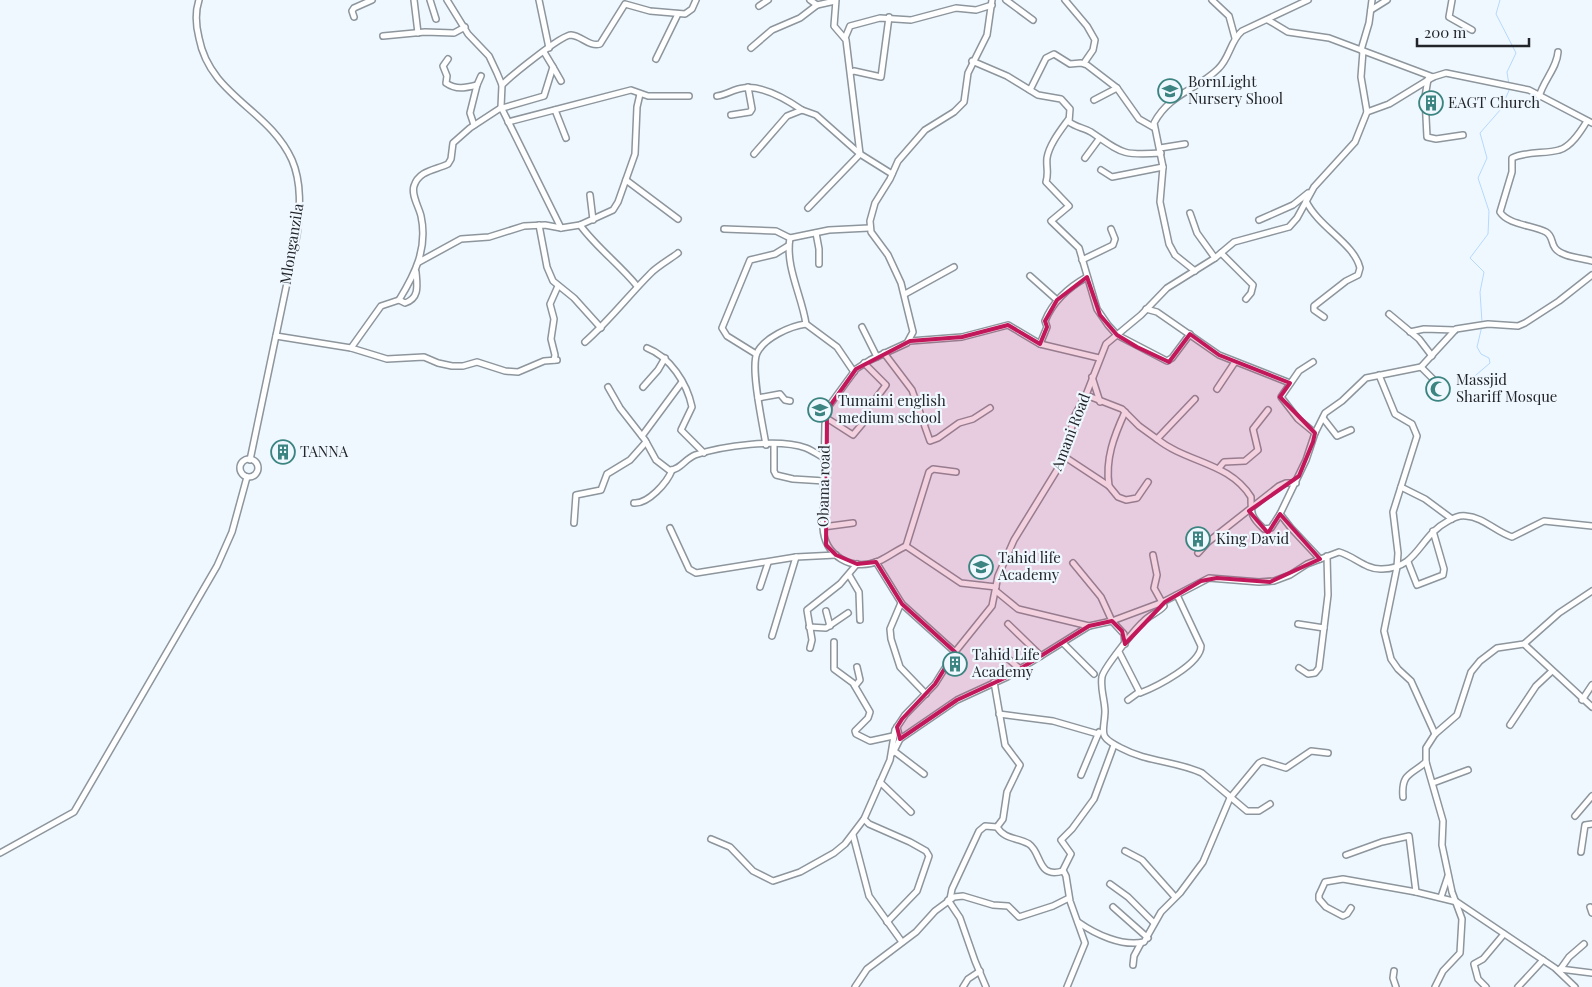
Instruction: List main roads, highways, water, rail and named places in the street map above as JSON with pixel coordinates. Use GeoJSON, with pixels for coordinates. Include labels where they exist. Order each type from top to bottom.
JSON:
{"type":"FeatureCollection","features":[{"type":"Feature","properties":{"kind":"waterway"},"geometry":{"type":"LineString","coordinates":[[1500,0],[1496,14],[1516,53],[1507,72],[1509,85]]}},
{"type":"Feature","properties":{"kind":"waterway"},"geometry":{"type":"LineString","coordinates":[[1482,322],[1480,292],[1484,272],[1470,258],[1488,234],[1489,211],[1478,178],[1487,158],[1480,133],[1501,109],[1510,88]]}},
{"type":"Feature","properties":{"kind":"waterway"},"geometry":{"type":"LineString","coordinates":[[1456,399],[1469,381],[1490,363],[1489,358],[1481,354],[1477,347],[1482,326]]}},
{"type":"Feature","properties":{"kind":"place","name":"BornLight Nursery Shool"},"geometry":{"type":"Point","coordinates":[1170,91]}},
{"type":"Feature","properties":{"kind":"place","name":"EAGT Church"},"geometry":{"type":"Point","coordinates":[1431,103]}},
{"type":"Feature","properties":{"kind":"place","name":"Massjid Shariff Mosque"},"geometry":{"type":"Point","coordinates":[1438,389]}},
{"type":"Feature","properties":{"kind":"place","name":"Tumaini english medium school"},"geometry":{"type":"Point","coordinates":[820,410]}},
{"type":"Feature","properties":{"kind":"place","name":"TANNA"},"geometry":{"type":"Point","coordinates":[283,452]}},
{"type":"Feature","properties":{"kind":"place","name":"King David"},"geometry":{"type":"Point","coordinates":[1198,539]}},
{"type":"Feature","properties":{"kind":"place","name":"Tahid life Academy"},"geometry":{"type":"Point","coordinates":[981,567]}},
{"type":"Feature","properties":{"kind":"place","name":"Tahid Life Academy"},"geometry":{"type":"Point","coordinates":[955,664]}}]}
